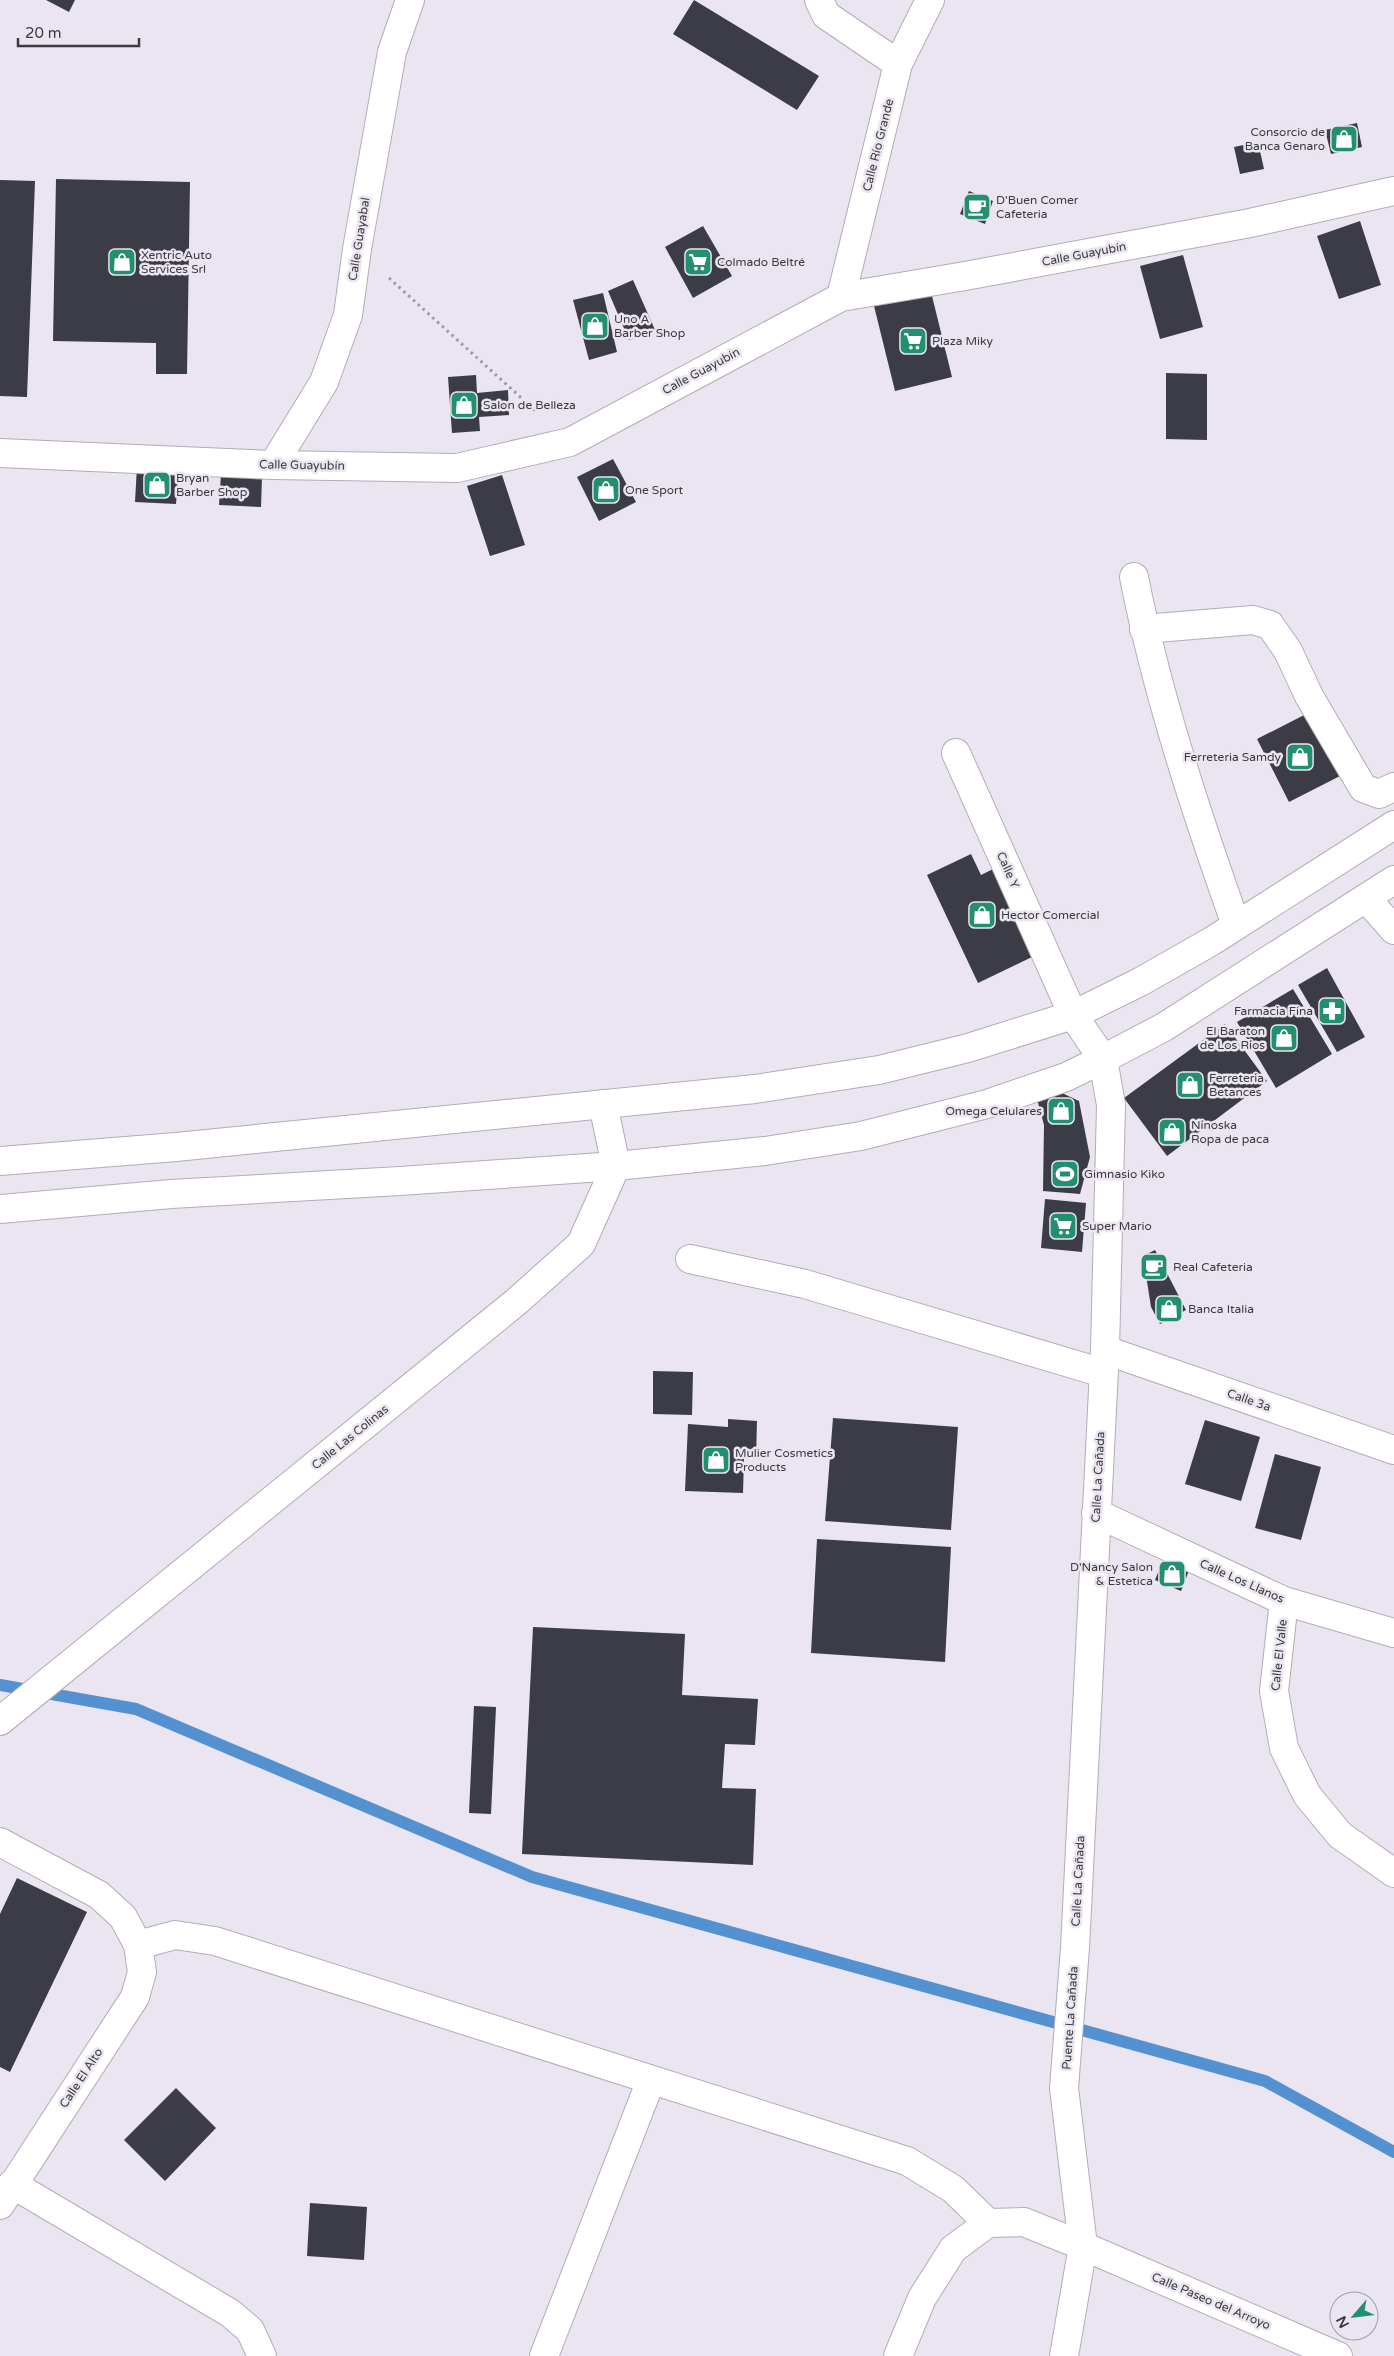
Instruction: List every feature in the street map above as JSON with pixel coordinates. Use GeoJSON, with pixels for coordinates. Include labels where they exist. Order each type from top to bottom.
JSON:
{"type":"FeatureCollection","features":[{"type":"Feature","properties":{"kind":"street","name":"Calle Guayabal"},"geometry":{"type":"LineString","coordinates":[[274,465],[324,382],[348,315],[357,249],[392,52],[410,0]]}},
{"type":"Feature","properties":{"kind":"street"},"geometry":{"type":"LineString","coordinates":[[819,0],[826,15],[898,64]]}},
{"type":"Feature","properties":{"kind":"street","name":"Calle Río Grande"},"geometry":{"type":"LineString","coordinates":[[841,297],[898,64],[930,0]]}},
{"type":"Feature","properties":{"kind":"street","name":"Calle Guayubín"},"geometry":{"type":"LineString","coordinates":[[0,453],[274,465],[457,468],[570,442],[841,297],[1250,224],[1394,191]]}},
{"type":"Feature","properties":{"kind":"street"},"geometry":{"type":"LineString","coordinates":[[1134,577],[1144,629],[1201,827],[1236,925]]}},
{"type":"Feature","properties":{"kind":"street"},"geometry":{"type":"LineString","coordinates":[[1144,629],[1253,620],[1270,625],[1288,651],[1309,696],[1363,788],[1379,794],[1394,788]]}},
{"type":"Feature","properties":{"kind":"street","name":"Calle Y"},"geometry":{"type":"LineString","coordinates":[[956,753],[1073,1015]]}},
{"type":"Feature","properties":{"kind":"street"},"geometry":{"type":"LineString","coordinates":[[0,1161],[186,1146],[754,1089],[879,1070],[968,1048],[1073,1015],[1140,982],[1236,925],[1394,825]]}},
{"type":"Feature","properties":{"kind":"street"},"geometry":{"type":"LineString","coordinates":[[0,1209],[171,1194],[400,1182],[616,1166],[765,1151],[861,1136],[987,1104],[1066,1077],[1164,1028],[1394,880]]}},
{"type":"Feature","properties":{"kind":"street"},"geometry":{"type":"LineString","coordinates":[[1366,898],[1394,930]]}},
{"type":"Feature","properties":{"kind":"street","name":"Calle La Cañada"},"geometry":{"type":"LineString","coordinates":[[1073,1015],[1103,1059],[1111,1105],[1104,1362],[1075,1948]]}},
{"type":"Feature","properties":{"kind":"street"},"geometry":{"type":"LineString","coordinates":[[603,1104],[616,1166]]}},
{"type":"Feature","properties":{"kind":"street","name":"Calle Las Colinas"},"geometry":{"type":"LineString","coordinates":[[0,1721],[516,1302],[581,1244],[616,1166]]}},
{"type":"Feature","properties":{"kind":"street","name":"Calle 3a"},"geometry":{"type":"LineString","coordinates":[[690,1259],[805,1284],[1104,1362],[1394,1450]]}},
{"type":"Feature","properties":{"kind":"street","name":"Calle Los Llanos"},"geometry":{"type":"LineString","coordinates":[[1096,1513],[1284,1601],[1394,1633]]}},
{"type":"Feature","properties":{"kind":"street","name":"Calle El Valle"},"geometry":{"type":"LineString","coordinates":[[1284,1601],[1274,1691],[1284,1748],[1307,1795],[1340,1835],[1394,1873]]}},
{"type":"Feature","properties":{"kind":"street","name":"Calle El Alto"},"geometry":{"type":"LineString","coordinates":[[0,1842],[99,1895],[123,1917],[138,1945],[142,1972],[135,1997],[6,2194]]}},
{"type":"Feature","properties":{"kind":"street"},"geometry":{"type":"LineString","coordinates":[[138,1945],[175,1935],[215,1941],[907,2161],[953,2189],[988,2223]]}},
{"type":"Feature","properties":{"kind":"street","name":"Puente La Cañada"},"geometry":{"type":"LineString","coordinates":[[1075,1948],[1064,2088],[1083,2246]]}},
{"type":"Feature","properties":{"kind":"street"},"geometry":{"type":"LineString","coordinates":[[544,2356],[651,2080]]}},
{"type":"Feature","properties":{"kind":"street"},"geometry":{"type":"LineString","coordinates":[[6,2194],[230,2314],[250,2330],[262,2356]]}},
{"type":"Feature","properties":{"kind":"street"},"geometry":{"type":"LineString","coordinates":[[898,2356],[922,2298],[953,2249],[988,2223],[1024,2222],[1083,2246],[1064,2356]]}},
{"type":"Feature","properties":{"kind":"street","name":"Calle Paseo del Arroyo"},"geometry":{"type":"LineString","coordinates":[[1083,2246],[1335,2355]]}},
{"type":"Feature","properties":{"kind":"path"},"geometry":{"type":"LineString","coordinates":[[357,249],[570,442]]}},
{"type":"Feature","properties":{"kind":"building"},"geometry":{"type":"Polygon","coordinates":[[[46,0],[75,0],[69,12],[46,0]]]}},
{"type":"Feature","properties":{"kind":"building"},"geometry":{"type":"Polygon","coordinates":[[[694,0],[819,76],[797,110],[673,34],[694,0]]]}},
{"type":"Feature","properties":{"kind":"building","name":"Consorcio de Banca Genaro"},"geometry":{"type":"Polygon","coordinates":[[[1357,123],[1362,147],[1331,154],[1325,130],[1357,123]]]}},
{"type":"Feature","properties":{"kind":"building"},"geometry":{"type":"Polygon","coordinates":[[[1258,142],[1264,169],[1240,174],[1234,147],[1258,142]]]}},
{"type":"Feature","properties":{"kind":"building","name":"Xentric Auto Services Srl"},"geometry":{"type":"Polygon","coordinates":[[[56,179],[190,182],[187,374],[156,374],[156,343],[53,341],[56,179]]]}},
{"type":"Feature","properties":{"kind":"building"},"geometry":{"type":"Polygon","coordinates":[[[0,180],[35,181],[27,397],[0,396],[0,180]]]}},
{"type":"Feature","properties":{"kind":"building","name":"D'Buen Comer Cafeteria"},"geometry":{"type":"Polygon","coordinates":[[[969,191],[993,201],[985,224],[960,214],[969,191]]]}},
{"type":"Feature","properties":{"kind":"building"},"geometry":{"type":"Polygon","coordinates":[[[1360,221],[1381,285],[1339,299],[1317,236],[1360,221]]]}},
{"type":"Feature","properties":{"kind":"building","name":"Colmado Beltré"},"geometry":{"type":"Polygon","coordinates":[[[703,226],[732,276],[693,298],[665,247],[703,226]]]}},
{"type":"Feature","properties":{"kind":"building"},"geometry":{"type":"Polygon","coordinates":[[[1183,255],[1203,327],[1160,339],[1140,266],[1183,255]]]}},
{"type":"Feature","properties":{"kind":"building"},"geometry":{"type":"Polygon","coordinates":[[[633,280],[655,330],[629,340],[608,291],[633,280]]]}},
{"type":"Feature","properties":{"kind":"building","name":"Plaza Miky"},"geometry":{"type":"Polygon","coordinates":[[[931,292],[952,377],[895,391],[874,306],[931,292]]]}},
{"type":"Feature","properties":{"kind":"building","name":"Uno A Barber Shop"},"geometry":{"type":"Polygon","coordinates":[[[603,293],[617,352],[589,360],[573,300],[603,293]]]}},
{"type":"Feature","properties":{"kind":"building"},"geometry":{"type":"Polygon","coordinates":[[[1166,373],[1207,374],[1207,440],[1166,439],[1166,373]]]}},
{"type":"Feature","properties":{"kind":"building","name":"Salon de Belleza"},"geometry":{"type":"Polygon","coordinates":[[[476,375],[477,393],[508,390],[509,415],[479,417],[480,431],[452,433],[448,377],[476,375]]]}},
{"type":"Feature","properties":{"kind":"building","name":"One Sport"},"geometry":{"type":"Polygon","coordinates":[[[613,459],[636,502],[599,521],[577,477],[613,459]]]}},
{"type":"Feature","properties":{"kind":"building","name":"Bryan Barber Shop"},"geometry":{"type":"Polygon","coordinates":[[[137,466],[179,468],[176,504],[135,502],[137,466]]]}},
{"type":"Feature","properties":{"kind":"building"},"geometry":{"type":"Polygon","coordinates":[[[221,474],[262,477],[261,507],[219,505],[221,474]]]}},
{"type":"Feature","properties":{"kind":"building"},"geometry":{"type":"Polygon","coordinates":[[[502,475],[525,545],[490,556],[467,486],[502,475]]]}},
{"type":"Feature","properties":{"kind":"building","name":"Ferreteria Samdy"},"geometry":{"type":"Polygon","coordinates":[[[1310,712],[1342,775],[1289,802],[1257,739],[1310,712]]]}},
{"type":"Feature","properties":{"kind":"building","name":"Hector Comercial"},"geometry":{"type":"Polygon","coordinates":[[[971,854],[981,875],[995,868],[1036,955],[978,983],[927,875],[971,854]]]}},
{"type":"Feature","properties":{"kind":"building","name":"Farmacia Fina"},"geometry":{"type":"Polygon","coordinates":[[[1327,968],[1365,1037],[1337,1052],[1298,985],[1327,968]]]}},
{"type":"Feature","properties":{"kind":"building","name":"El Baraton de Los Rios"},"geometry":{"type":"Polygon","coordinates":[[[1293,989],[1332,1054],[1276,1088],[1237,1022],[1293,989]]]}},
{"type":"Feature","properties":{"kind":"building"},"geometry":{"type":"Polygon","coordinates":[[[1225,1024],[1267,1081],[1167,1156],[1124,1098],[1225,1024]]]}},
{"type":"Feature","properties":{"kind":"building","name":"Gimnasio Kiko"},"geometry":{"type":"Polygon","coordinates":[[[1062,1093],[1079,1101],[1090,1157],[1080,1194],[1043,1191],[1044,1125],[1037,1099],[1062,1093]]]}},
{"type":"Feature","properties":{"kind":"building","name":"Super Mario"},"geometry":{"type":"Polygon","coordinates":[[[1045,1199],[1086,1203],[1082,1252],[1041,1248],[1045,1199]]]}},
{"type":"Feature","properties":{"kind":"building"},"geometry":{"type":"Polygon","coordinates":[[[1155,1250],[1186,1310],[1160,1324],[1151,1307],[1143,1256],[1155,1250]]]}},
{"type":"Feature","properties":{"kind":"building"},"geometry":{"type":"Polygon","coordinates":[[[653,1371],[693,1372],[692,1415],[653,1414],[653,1371]]]}},
{"type":"Feature","properties":{"kind":"building"},"geometry":{"type":"Polygon","coordinates":[[[833,1418],[958,1427],[951,1530],[825,1521],[833,1418]]]}},
{"type":"Feature","properties":{"kind":"building"},"geometry":{"type":"Polygon","coordinates":[[[728,1419],[757,1421],[756,1459],[744,1459],[743,1493],[685,1491],[688,1424],[728,1427],[728,1419]]]}},
{"type":"Feature","properties":{"kind":"building"},"geometry":{"type":"Polygon","coordinates":[[[1205,1420],[1260,1437],[1241,1501],[1185,1484],[1205,1420]]]}},
{"type":"Feature","properties":{"kind":"building"},"geometry":{"type":"Polygon","coordinates":[[[1275,1454],[1321,1467],[1301,1540],[1255,1528],[1275,1454]]]}},
{"type":"Feature","properties":{"kind":"building"},"geometry":{"type":"Polygon","coordinates":[[[817,1539],[951,1547],[945,1662],[811,1653],[817,1539]]]}},
{"type":"Feature","properties":{"kind":"building","name":"D'Nancy Salon & Estetica"},"geometry":{"type":"Polygon","coordinates":[[[1164,1558],[1190,1568],[1181,1591],[1155,1580],[1164,1558]]]}},
{"type":"Feature","properties":{"kind":"building"},"geometry":{"type":"Polygon","coordinates":[[[533,1627],[685,1634],[682,1695],[758,1699],[755,1745],[725,1744],[722,1788],[756,1789],[753,1865],[522,1854],[533,1627]]]}},
{"type":"Feature","properties":{"kind":"building"},"geometry":{"type":"Polygon","coordinates":[[[474,1706],[496,1707],[491,1814],[469,1813],[474,1706]]]}},
{"type":"Feature","properties":{"kind":"building"},"geometry":{"type":"Polygon","coordinates":[[[17,1878],[87,1912],[10,2072],[0,2067],[0,1914],[17,1878]]]}},
{"type":"Feature","properties":{"kind":"building"},"geometry":{"type":"Polygon","coordinates":[[[176,2088],[216,2128],[165,2181],[124,2140],[176,2088]]]}},
{"type":"Feature","properties":{"kind":"building"},"geometry":{"type":"Polygon","coordinates":[[[310,2203],[367,2207],[364,2260],[307,2256],[310,2203]]]}},
{"type":"Feature","properties":{"kind":"waterway"},"geometry":{"type":"LineString","coordinates":[[0,1685],[136,1709],[532,1877],[1265,2081],[1394,2152]]}},
{"type":"Feature","properties":{"kind":"place","name":"Consorcio de Banca Genaro"},"geometry":{"type":"Point","coordinates":[1344,139]}},
{"type":"Feature","properties":{"kind":"place","name":"D'Buen Comer Cafeteria"},"geometry":{"type":"Point","coordinates":[977,207]}},
{"type":"Feature","properties":{"kind":"place","name":"Xentric Auto Services Srl"},"geometry":{"type":"Point","coordinates":[122,262]}},
{"type":"Feature","properties":{"kind":"place","name":"Colmado Beltré"},"geometry":{"type":"Point","coordinates":[698,262]}},
{"type":"Feature","properties":{"kind":"place","name":"Uno A Barber Shop"},"geometry":{"type":"Point","coordinates":[595,326]}},
{"type":"Feature","properties":{"kind":"place","name":"Plaza Miky"},"geometry":{"type":"Point","coordinates":[913,341]}},
{"type":"Feature","properties":{"kind":"place","name":"Salon de Belleza"},"geometry":{"type":"Point","coordinates":[464,405]}},
{"type":"Feature","properties":{"kind":"place","name":"Bryan Barber Shop"},"geometry":{"type":"Point","coordinates":[157,485]}},
{"type":"Feature","properties":{"kind":"place","name":"One Sport"},"geometry":{"type":"Point","coordinates":[606,490]}},
{"type":"Feature","properties":{"kind":"place","name":"Ferreteria Samdy"},"geometry":{"type":"Point","coordinates":[1300,757]}},
{"type":"Feature","properties":{"kind":"place","name":"Hector Comercial"},"geometry":{"type":"Point","coordinates":[982,915]}},
{"type":"Feature","properties":{"kind":"place","name":"Farmacia Fina"},"geometry":{"type":"Point","coordinates":[1332,1011]}},
{"type":"Feature","properties":{"kind":"place","name":"El Baraton de Los Rios"},"geometry":{"type":"Point","coordinates":[1284,1038]}},
{"type":"Feature","properties":{"kind":"place","name":"Ferreteria Betances"},"geometry":{"type":"Point","coordinates":[1190,1085]}},
{"type":"Feature","properties":{"kind":"place","name":"Omega Celulares"},"geometry":{"type":"Point","coordinates":[1061,1111]}},
{"type":"Feature","properties":{"kind":"place","name":"Ninoska Ropa de paca"},"geometry":{"type":"Point","coordinates":[1172,1132]}},
{"type":"Feature","properties":{"kind":"place","name":"Gimnasio Kiko"},"geometry":{"type":"Point","coordinates":[1065,1174]}},
{"type":"Feature","properties":{"kind":"place","name":"Super Mario"},"geometry":{"type":"Point","coordinates":[1063,1226]}},
{"type":"Feature","properties":{"kind":"place","name":"Real Cafeteria"},"geometry":{"type":"Point","coordinates":[1154,1267]}},
{"type":"Feature","properties":{"kind":"place","name":"Banca Italia"},"geometry":{"type":"Point","coordinates":[1169,1309]}},
{"type":"Feature","properties":{"kind":"place","name":"Mulier Cosmetics Products"},"geometry":{"type":"Point","coordinates":[716,1460]}},
{"type":"Feature","properties":{"kind":"place","name":"D'Nancy Salon & Estetica"},"geometry":{"type":"Point","coordinates":[1172,1574]}}]}
